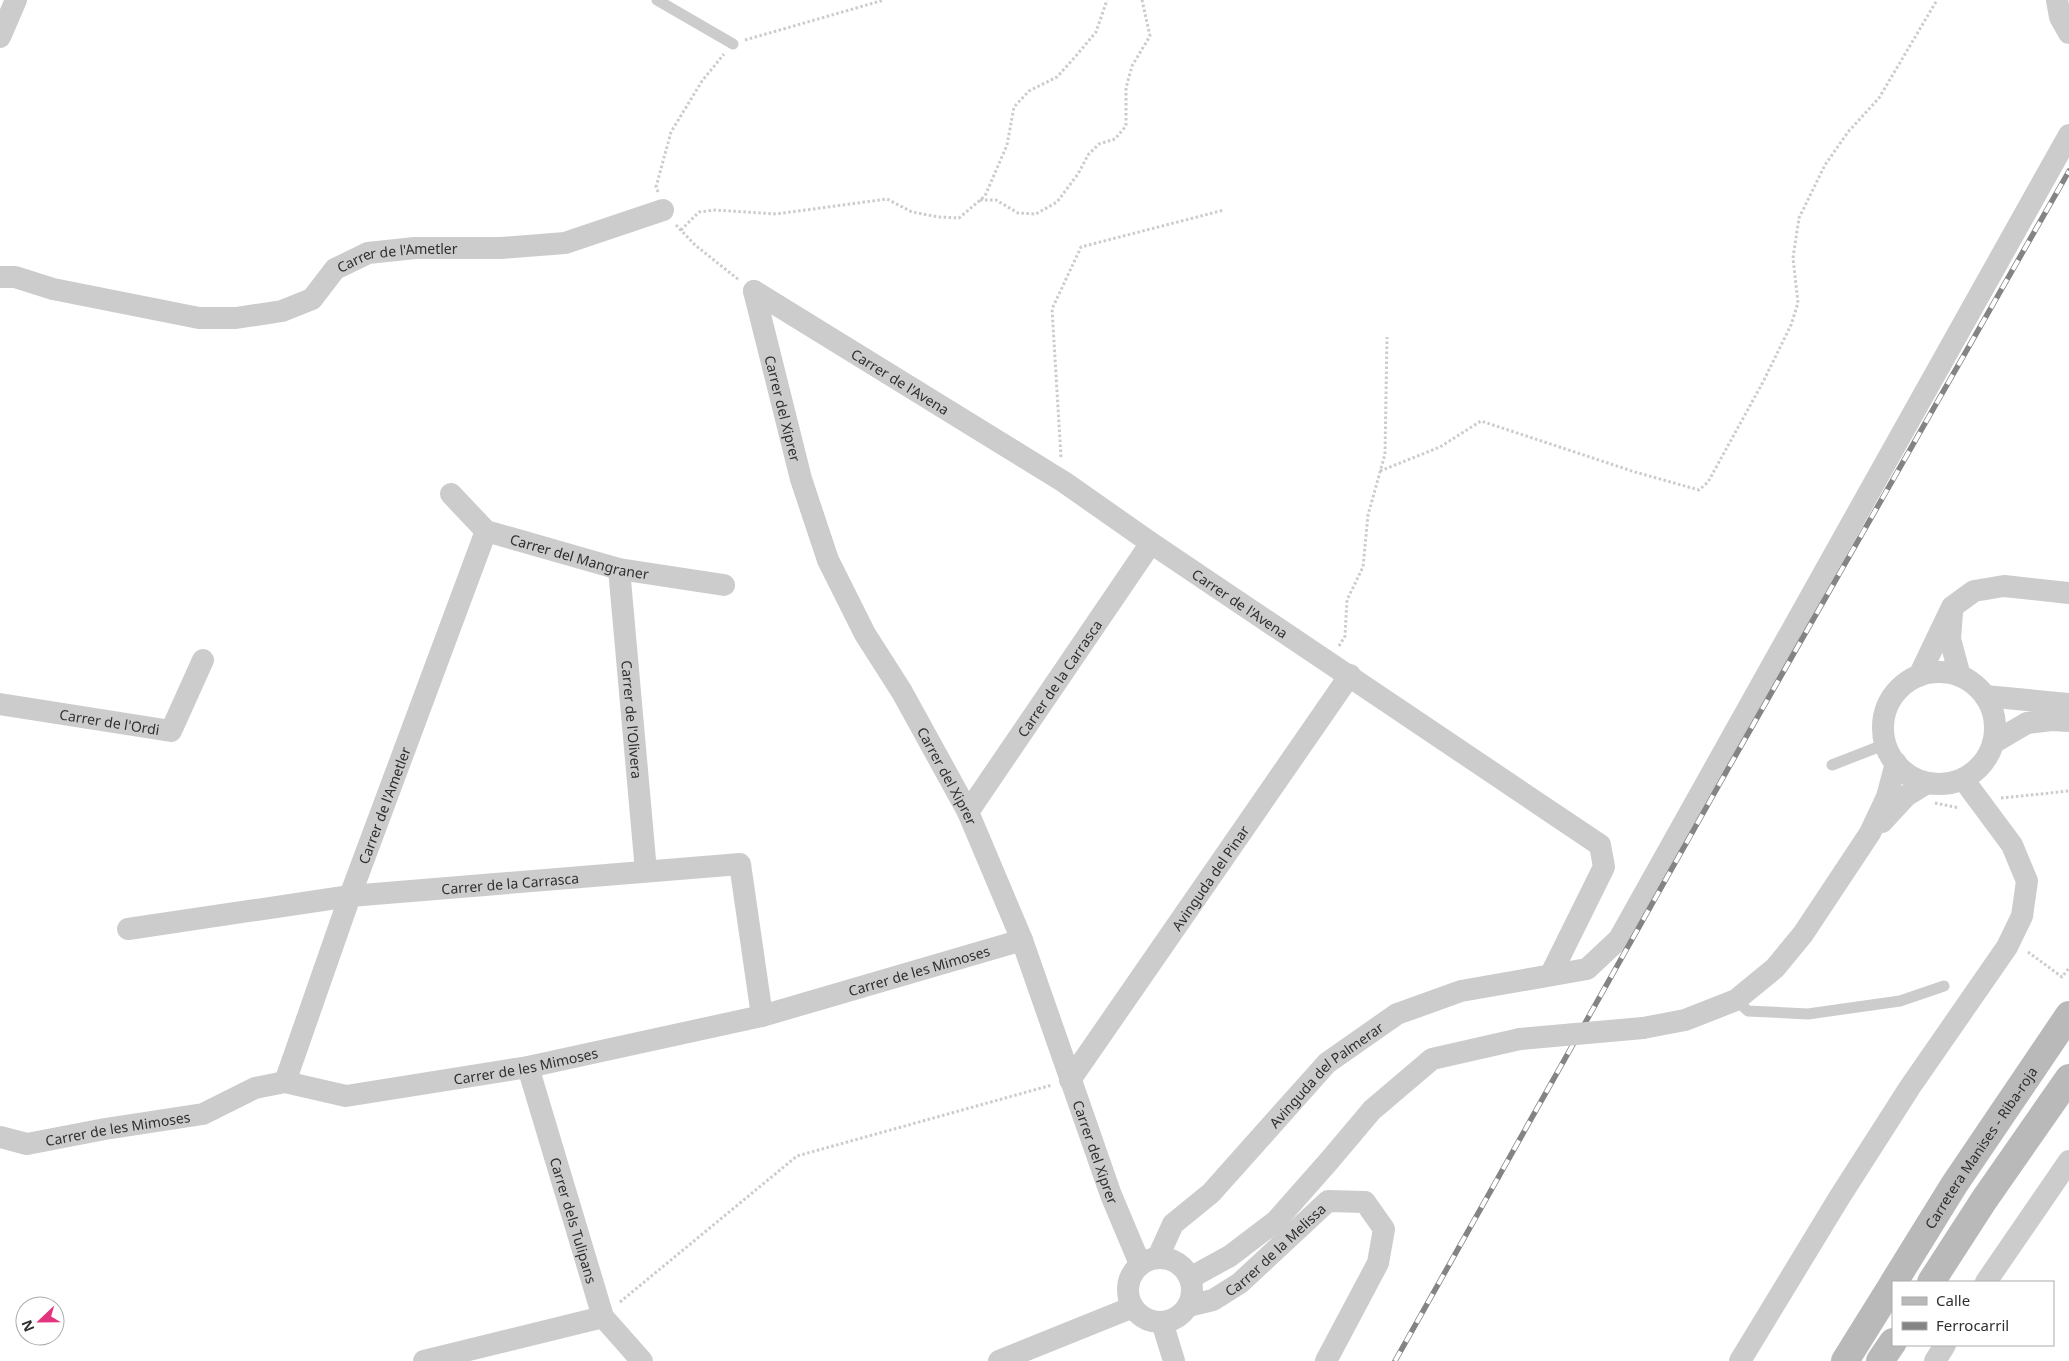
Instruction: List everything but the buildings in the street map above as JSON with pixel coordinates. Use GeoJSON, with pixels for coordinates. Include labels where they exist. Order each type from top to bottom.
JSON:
{"type":"FeatureCollection","features":[{"type":"Feature","properties":{"kind":"main road","name":"Carretera Manises - Riba-roja"},"geometry":{"type":"LineString","coordinates":[[1894,1281],[1954,1185],[2069,1015]]}},
{"type":"Feature","properties":{"kind":"main road"},"geometry":{"type":"LineString","coordinates":[[1932,1281],[1984,1200],[2069,1078]]}},
{"type":"Feature","properties":{"kind":"main road","name":"Carretera Manises - Riba-roja"},"geometry":{"type":"LineString","coordinates":[[1845,1361],[1892,1285]]}},
{"type":"Feature","properties":{"kind":"main road"},"geometry":{"type":"LineString","coordinates":[[1880,1361],[1892,1343]]}},
{"type":"Feature","properties":{"kind":"street"},"geometry":{"type":"LineString","coordinates":[[0,37],[16,0]]}},
{"type":"Feature","properties":{"kind":"street","name":"Avinguda del Palmerar"},"geometry":{"type":"LineString","coordinates":[[1149,1261],[1173,1224],[1211,1193],[1327,1063],[1397,1014],[1461,991],[1587,969],[1619,939],[2069,135]]}},
{"type":"Feature","properties":{"kind":"street","name":"Carrer de l'Ametler"},"geometry":{"type":"LineString","coordinates":[[0,277],[15,277],[53,289],[199,318],[236,318],[282,311],[312,298],[335,269],[368,253],[415,248],[501,248],[565,243],[663,210]]}},
{"type":"Feature","properties":{"kind":"street","name":"Carrer de l'Avena"},"geometry":{"type":"LineString","coordinates":[[754,291],[1064,482],[1600,845],[1604,867],[1550,974]]}},
{"type":"Feature","properties":{"kind":"street","name":"Carrer del Xiprer"},"geometry":{"type":"LineString","coordinates":[[754,291],[801,479],[828,560],[865,634],[902,692],[968,812],[1022,940],[1111,1195],[1149,1261]]}},
{"type":"Feature","properties":{"kind":"street"},"geometry":{"type":"LineString","coordinates":[[451,494],[486,531]]}},
{"type":"Feature","properties":{"kind":"street","name":"Carrer de l'Ametler"},"geometry":{"type":"LineString","coordinates":[[285,1082],[350,896],[486,531]]}},
{"type":"Feature","properties":{"kind":"street","name":"Carrer del Mangraner"},"geometry":{"type":"LineString","coordinates":[[486,531],[620,569],[724,585]]}},
{"type":"Feature","properties":{"kind":"street","name":"Carrer de la Carrasca"},"geometry":{"type":"LineString","coordinates":[[968,812],[1152,543]]}},
{"type":"Feature","properties":{"kind":"street","name":"Carrer de l'Olivera"},"geometry":{"type":"LineString","coordinates":[[620,569],[646,871]]}},
{"type":"Feature","properties":{"kind":"street"},"geometry":{"type":"LineString","coordinates":[[1919,676],[1952,607],[1974,591],[2004,586],[2069,593]]}},
{"type":"Feature","properties":{"kind":"street"},"geometry":{"type":"LineString","coordinates":[[1952,607],[1950,640],[1960,676]]}},
{"type":"Feature","properties":{"kind":"street","name":"Carrer de l'Ordi"},"geometry":{"type":"LineString","coordinates":[[0,704],[171,732],[203,660]]}},
{"type":"Feature","properties":{"kind":"street"},"geometry":{"type":"LineString","coordinates":[[1190,1278],[1230,1256],[1276,1221],[1372,1110],[1432,1059],[1520,1039],[1644,1028],[1685,1020],[1736,1000],[1775,968],[1803,934],[1870,833],[1887,797],[1891,754],[1883,728],[1885,711],[1893,696],[1904,684],[1932,672],[1960,676],[1974,684],[1985,696],[1992,710],[1995,726],[1993,743],[1986,758],[1976,770],[1963,779],[1945,784],[1927,783],[1910,776],[1891,754]]}},
{"type":"Feature","properties":{"kind":"street","name":"Avinguda del Pinar"},"geometry":{"type":"LineString","coordinates":[[1070,1080],[1350,675]]}},
{"type":"Feature","properties":{"kind":"street"},"geometry":{"type":"LineString","coordinates":[[1985,696],[2069,704]]}},
{"type":"Feature","properties":{"kind":"street"},"geometry":{"type":"LineString","coordinates":[[1993,743],[2027,723],[2052,720],[2069,721]]}},
{"type":"Feature","properties":{"kind":"street"},"geometry":{"type":"LineString","coordinates":[[1740,1361],[1838,1198],[1910,1087],[2007,946],[2022,916],[2027,881],[2012,845],[1963,779]]}},
{"type":"Feature","properties":{"kind":"street"},"geometry":{"type":"LineString","coordinates":[[1870,833],[1906,796],[1927,783]]}},
{"type":"Feature","properties":{"kind":"street","name":"Carrer de la Carrasca"},"geometry":{"type":"LineString","coordinates":[[128,929],[350,896],[740,864],[762,1016]]}},
{"type":"Feature","properties":{"kind":"street","name":"Carrer de les Mimoses"},"geometry":{"type":"LineString","coordinates":[[0,1137],[27,1144],[105,1129],[203,1114],[255,1088],[285,1082],[346,1096],[528,1067],[762,1016],[1022,940]]}},
{"type":"Feature","properties":{"kind":"street","name":"Carrer dels Tulipans"},"geometry":{"type":"LineString","coordinates":[[528,1067],[603,1316],[642,1361]]}},
{"type":"Feature","properties":{"kind":"street"},"geometry":{"type":"LineString","coordinates":[[1987,1281],[2069,1161]]}},
{"type":"Feature","properties":{"kind":"street","name":"Carrer de la Melissa"},"geometry":{"type":"LineString","coordinates":[[1188,1306],[1213,1300],[1240,1283],[1328,1201],[1365,1202],[1384,1229],[1378,1263],[1326,1361]]}},
{"type":"Feature","properties":{"kind":"street"},"geometry":{"type":"LineString","coordinates":[[1168,1258],[1177,1262],[1185,1269],[1190,1278],[1192,1287],[1188,1306],[1181,1314],[1172,1319],[1162,1322],[1145,1318],[1133,1307],[1128,1289],[1129,1280],[1149,1261],[1168,1258]]}},
{"type":"Feature","properties":{"kind":"street"},"geometry":{"type":"LineString","coordinates":[[999,1361],[1133,1307]]}},
{"type":"Feature","properties":{"kind":"street"},"geometry":{"type":"LineString","coordinates":[[424,1361],[603,1316]]}},
{"type":"Feature","properties":{"kind":"street"},"geometry":{"type":"LineString","coordinates":[[1162,1322],[1174,1361]]}},
{"type":"Feature","properties":{"kind":"street"},"geometry":{"type":"LineString","coordinates":[[1935,1361],[1944,1346]]}},
{"type":"Feature","properties":{"kind":"lane"},"geometry":{"type":"LineString","coordinates":[[658,0],[733,44]]}},
{"type":"Feature","properties":{"kind":"lane"},"geometry":{"type":"LineString","coordinates":[[1832,766],[1891,754]]}},
{"type":"Feature","properties":{"kind":"lane"},"geometry":{"type":"LineString","coordinates":[[1736,1000],[1748,1011],[1808,1014],[1900,1001],[1944,986]]}},
{"type":"Feature","properties":{"kind":"path"},"geometry":{"type":"LineString","coordinates":[[754,291],[695,245],[663,210],[656,187],[671,132],[702,81],[733,44],[884,0]]}},
{"type":"Feature","properties":{"kind":"path"},"geometry":{"type":"LineString","coordinates":[[681,230],[699,212],[776,214],[887,199],[912,212],[939,217],[959,218],[985,196],[1007,146],[1014,107],[1029,91],[1057,78],[1075,58],[1096,32],[1108,0]]}},
{"type":"Feature","properties":{"kind":"path"},"geometry":{"type":"LineString","coordinates":[[980,200],[996,200],[1018,213],[1036,214],[1058,202],[1078,174],[1088,155],[1099,144],[1115,139],[1126,126],[1126,88],[1132,66],[1150,36],[1142,0]]}},
{"type":"Feature","properties":{"kind":"path"},"geometry":{"type":"LineString","coordinates":[[1380,471],[1440,447],[1481,421],[1635,472],[1699,490],[1708,482],[1763,382],[1791,325],[1798,303],[1794,258],[1799,218],[1825,165],[1848,132],[1879,98],[1937,0]]}},
{"type":"Feature","properties":{"kind":"path"},"geometry":{"type":"LineString","coordinates":[[1064,482],[1052,310],[1082,247],[1224,210]]}},
{"type":"Feature","properties":{"kind":"path"},"geometry":{"type":"LineString","coordinates":[[1331,662],[1345,636],[1348,600],[1363,567],[1368,515],[1385,454],[1387,337]]}},
{"type":"Feature","properties":{"kind":"path"},"geometry":{"type":"LineString","coordinates":[[1996,798],[2069,792]]}},
{"type":"Feature","properties":{"kind":"path"},"geometry":{"type":"LineString","coordinates":[[2023,949],[2062,977],[2069,968]]}},
{"type":"Feature","properties":{"kind":"path"},"geometry":{"type":"LineString","coordinates":[[603,1316],[797,1156],[1070,1080]]}},
{"type":"Feature","properties":{"kind":"railway"},"geometry":{"type":"LineString","coordinates":[[1395,1361],[1729,767],[2069,171]]}}]}
